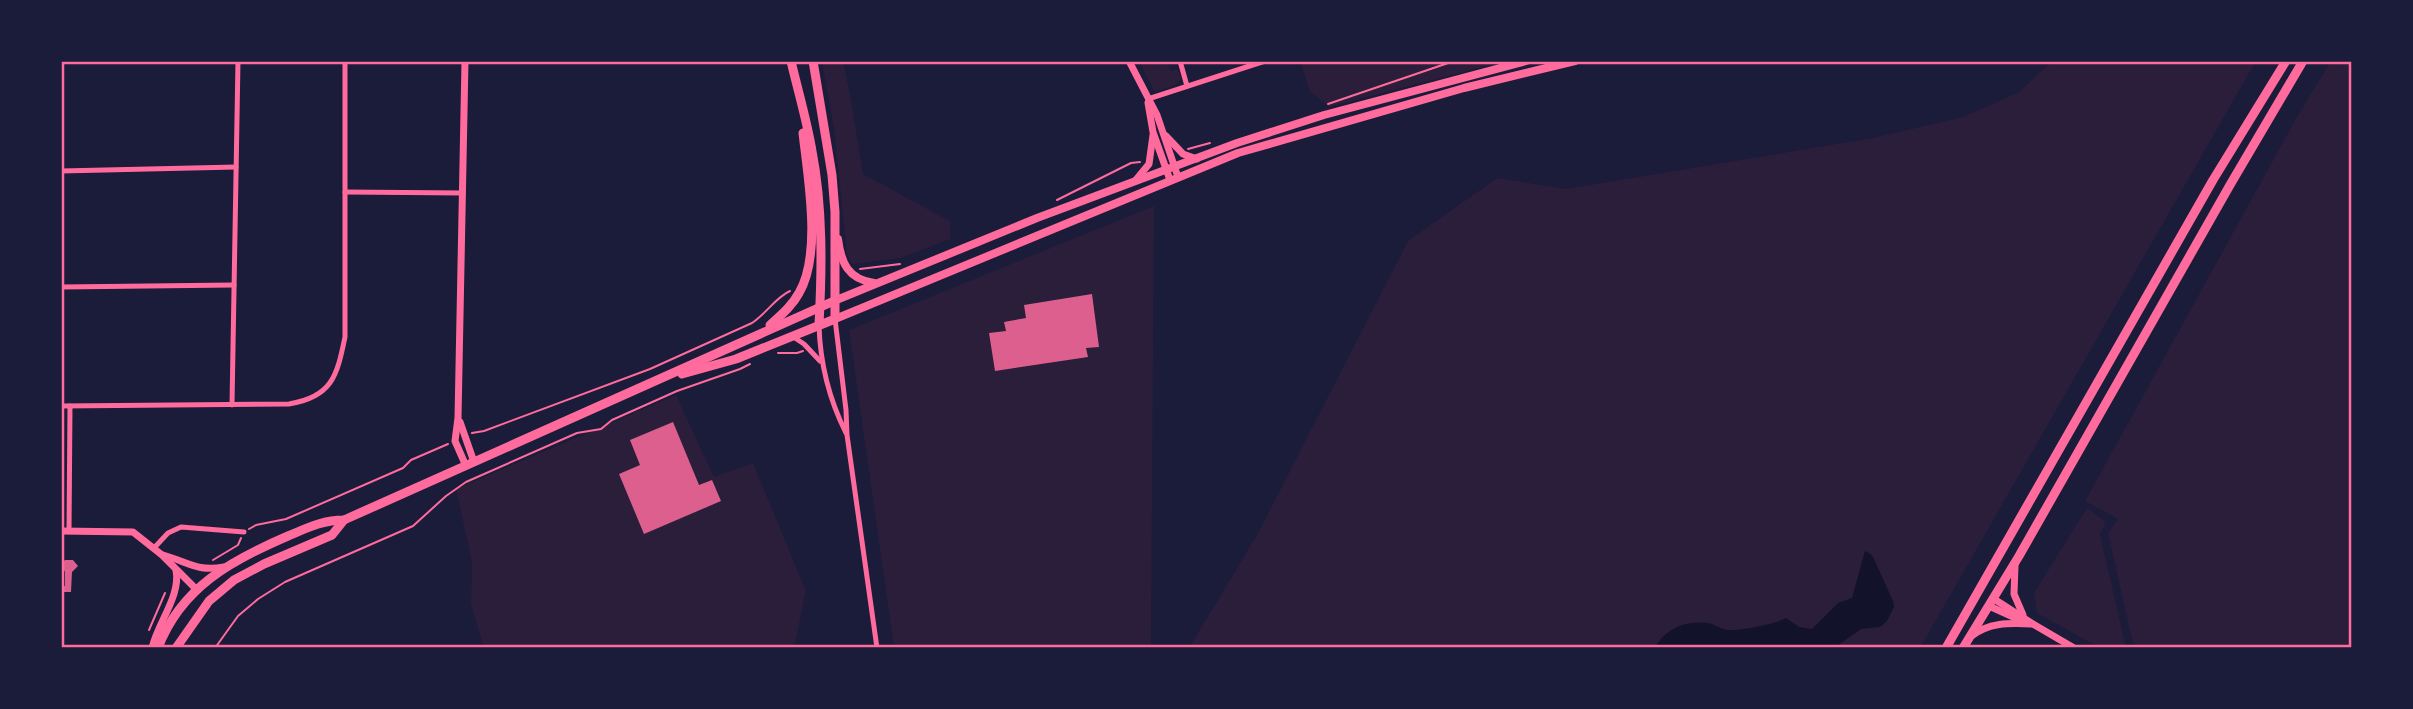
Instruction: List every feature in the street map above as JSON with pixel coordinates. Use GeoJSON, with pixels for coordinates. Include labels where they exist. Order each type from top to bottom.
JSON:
{"type":"FeatureCollection","features":[{"type":"Feature","properties":{"kind":"main road"},"geometry":{"type":"LineString","coordinates":[[790,61],[800,96],[816,179],[820,229],[820,325]]}},
{"type":"Feature","properties":{"kind":"main road"},"geometry":{"type":"LineString","coordinates":[[813,61],[832,175],[840,255],[845,268],[857,278],[877,283]]}},
{"type":"Feature","properties":{"kind":"main road"},"geometry":{"type":"LineString","coordinates":[[158,648],[176,613],[197,590],[224,567],[253,551],[327,520],[344,520],[820,306],[1012,228],[1197,159],[1324,115],[1526,61]]}},
{"type":"Feature","properties":{"kind":"main road"},"geometry":{"type":"LineString","coordinates":[[657,381],[736,359],[1238,153],[1464,89],[1575,61]]}},
{"type":"Feature","properties":{"kind":"main road"},"geometry":{"type":"LineString","coordinates":[[1946,648],[2206,192],[2286,61]]}},
{"type":"Feature","properties":{"kind":"main road"},"geometry":{"type":"LineString","coordinates":[[1963,648],[2019,556],[2303,61]]}},
{"type":"Feature","properties":{"kind":"main road"},"geometry":{"type":"LineString","coordinates":[[761,333],[798,295],[806,279],[811,258],[800,96]]}},
{"type":"Feature","properties":{"kind":"main road"},"geometry":{"type":"LineString","coordinates":[[835,212],[835,319]]}},
{"type":"Feature","properties":{"kind":"main road"},"geometry":{"type":"LineString","coordinates":[[176,648],[209,601],[234,580],[332,535],[344,520]]}},
{"type":"Feature","properties":{"kind":"main road"},"geometry":{"type":"LineString","coordinates":[[197,590],[209,601]]}},
{"type":"Feature","properties":{"kind":"main road"},"geometry":{"type":"LineString","coordinates":[[1977,594],[1992,602]]}},
{"type":"Feature","properties":{"kind":"street"},"geometry":{"type":"LineString","coordinates":[[232,405],[238,61]]}},
{"type":"Feature","properties":{"kind":"street"},"geometry":{"type":"LineString","coordinates":[[61,406],[289,404],[316,397],[327,386],[339,366],[345,337],[345,61]]}},
{"type":"Feature","properties":{"kind":"street"},"geometry":{"type":"LineString","coordinates":[[465,61],[458,418],[455,441],[470,464]]}},
{"type":"Feature","properties":{"kind":"street"},"geometry":{"type":"LineString","coordinates":[[1129,61],[1164,132],[1171,169]]}},
{"type":"Feature","properties":{"kind":"street"},"geometry":{"type":"LineString","coordinates":[[1180,61],[1187,86]]}},
{"type":"Feature","properties":{"kind":"street"},"geometry":{"type":"LineString","coordinates":[[1148,99],[1265,61]]}},
{"type":"Feature","properties":{"kind":"street"},"geometry":{"type":"LineString","coordinates":[[1134,181],[1149,164],[1153,132],[1148,99]]}},
{"type":"Feature","properties":{"kind":"street"},"geometry":{"type":"LineString","coordinates":[[1153,132],[1174,178]]}},
{"type":"Feature","properties":{"kind":"street"},"geometry":{"type":"LineString","coordinates":[[1164,132],[1183,153],[1197,159]]}},
{"type":"Feature","properties":{"kind":"street"},"geometry":{"type":"LineString","coordinates":[[61,171],[236,167]]}},
{"type":"Feature","properties":{"kind":"street"},"geometry":{"type":"LineString","coordinates":[[345,192],[463,193]]}},
{"type":"Feature","properties":{"kind":"street"},"geometry":{"type":"LineString","coordinates":[[61,287],[234,285]]}},
{"type":"Feature","properties":{"kind":"street"},"geometry":{"type":"LineString","coordinates":[[835,319],[847,435],[877,648]]}},
{"type":"Feature","properties":{"kind":"street"},"geometry":{"type":"LineString","coordinates":[[820,325],[822,364],[833,402],[847,435]]}},
{"type":"Feature","properties":{"kind":"street"},"geometry":{"type":"LineString","coordinates":[[792,336],[807,346],[822,364]]}},
{"type":"Feature","properties":{"kind":"street"},"geometry":{"type":"LineString","coordinates":[[70,406],[65,531],[133,532],[162,555],[197,590]]}},
{"type":"Feature","properties":{"kind":"street"},"geometry":{"type":"LineString","coordinates":[[458,418],[470,464]]}},
{"type":"Feature","properties":{"kind":"street"},"geometry":{"type":"LineString","coordinates":[[154,548],[169,533],[181,527],[243,532]]}},
{"type":"Feature","properties":{"kind":"street"},"geometry":{"type":"LineString","coordinates":[[162,555],[197,568],[208,570],[224,567]]}},
{"type":"Feature","properties":{"kind":"street"},"geometry":{"type":"LineString","coordinates":[[2019,556],[2013,575],[2014,594],[2021,612],[2033,624]]}},
{"type":"Feature","properties":{"kind":"street"},"geometry":{"type":"LineString","coordinates":[[152,648],[176,588],[178,580],[175,568]]}},
{"type":"Feature","properties":{"kind":"street"},"geometry":{"type":"LineString","coordinates":[[1992,602],[2011,617],[2033,624],[2074,648]]}},
{"type":"Feature","properties":{"kind":"street"},"geometry":{"type":"LineString","coordinates":[[1969,638],[1982,629],[1996,625],[2033,624]]}},
{"type":"Feature","properties":{"kind":"path"},"geometry":{"type":"LineString","coordinates":[[1324,106],[1454,61]]}},
{"type":"Feature","properties":{"kind":"path"},"geometry":{"type":"LineString","coordinates":[[1050,204],[1131,163],[1142,162]]}},
{"type":"Feature","properties":{"kind":"path"},"geometry":{"type":"LineString","coordinates":[[857,271],[866,267],[907,263]]}},
{"type":"Feature","properties":{"kind":"path"},"geometry":{"type":"LineString","coordinates":[[477,431],[484,431],[662,364],[756,320],[784,293],[791,291]]}},
{"type":"Feature","properties":{"kind":"path"},"geometry":{"type":"LineString","coordinates":[[778,352],[801,352]]}},
{"type":"Feature","properties":{"kind":"path"},"geometry":{"type":"LineString","coordinates":[[215,648],[238,616],[258,599],[285,582],[413,526],[467,482],[577,433],[601,429],[623,415],[677,391],[740,369],[757,359]]}},
{"type":"Feature","properties":{"kind":"path"},"geometry":{"type":"LineString","coordinates":[[207,561],[238,545],[243,532],[256,525],[293,516],[403,468],[411,460],[455,441]]}},
{"type":"Feature","properties":{"kind":"path"},"geometry":{"type":"LineString","coordinates":[[147,636],[166,591]]}},
{"type":"Feature","properties":{"kind":"shaded area"},"geometry":{"type":"Polygon","coordinates":[[[822,61],[843,61],[863,174],[950,221],[950,239],[901,258],[852,264],[847,255],[834,129],[822,61]]]}},
{"type":"Feature","properties":{"kind":"shaded area"},"geometry":{"type":"Polygon","coordinates":[[[1139,61],[1166,61],[1171,71],[1177,69],[1181,78],[1175,85],[1155,92],[1139,61]]]}},
{"type":"Feature","properties":{"kind":"shaded area"},"geometry":{"type":"Polygon","coordinates":[[[1289,61],[1505,61],[1329,107],[1309,90],[1301,62],[1289,65],[1289,61]]]}},
{"type":"Feature","properties":{"kind":"shaded area"},"geometry":{"type":"Polygon","coordinates":[[[2052,61],[2256,61],[1920,648],[1189,648],[1257,535],[1408,241],[1497,178],[1566,189],[1873,138],[1963,117],[2019,92],[2052,61]]]}},
{"type":"Feature","properties":{"kind":"shaded area"},"geometry":{"type":"Polygon","coordinates":[[[2331,61],[2352,61],[2352,648],[2135,648],[2108,533],[2118,519],[2085,501],[2298,115],[2331,61]]]}},
{"type":"Feature","properties":{"kind":"shaded area"},"geometry":{"type":"Polygon","coordinates":[[[1154,206],[1151,647],[894,648],[849,330],[1154,206]]]}},
{"type":"Feature","properties":{"kind":"shaded area"},"geometry":{"type":"Polygon","coordinates":[[[676,395],[714,477],[753,463],[806,591],[794,648],[484,648],[471,604],[472,563],[456,489],[676,395]]]}},
{"type":"Feature","properties":{"kind":"shaded area"},"geometry":{"type":"Polygon","coordinates":[[[2087,508],[2106,522],[2100,534],[2126,648],[2100,648],[2037,613],[2034,593],[2087,508]]]}},
{"type":"Feature","properties":{"kind":"shaded area"},"geometry":{"type":"Polygon","coordinates":[[[1865,551],[1872,555],[1893,601],[1894,607],[1887,621],[1880,627],[1861,629],[1834,648],[1655,648],[1672,630],[1695,623],[1733,630],[1766,625],[1786,618],[1799,627],[1812,629],[1838,603],[1852,598],[1865,551]]]}},
{"type":"Feature","properties":{"kind":"building"},"geometry":{"type":"Polygon","coordinates":[[[1092,294],[1099,347],[1086,348],[1088,357],[995,371],[989,333],[1006,331],[1004,322],[1026,318],[1024,305],[1092,294]]]}},
{"type":"Feature","properties":{"kind":"building"},"geometry":{"type":"Polygon","coordinates":[[[673,422],[699,485],[712,480],[721,501],[644,534],[619,474],[640,465],[630,440],[673,422]]]}},
{"type":"Feature","properties":{"kind":"building"},"geometry":{"type":"Polygon","coordinates":[[[65,560],[73,560],[78,566],[72,572],[71,592],[64,592],[64,623],[61,623],[61,586],[65,586],[65,572],[61,564],[65,560]]]}}]}
